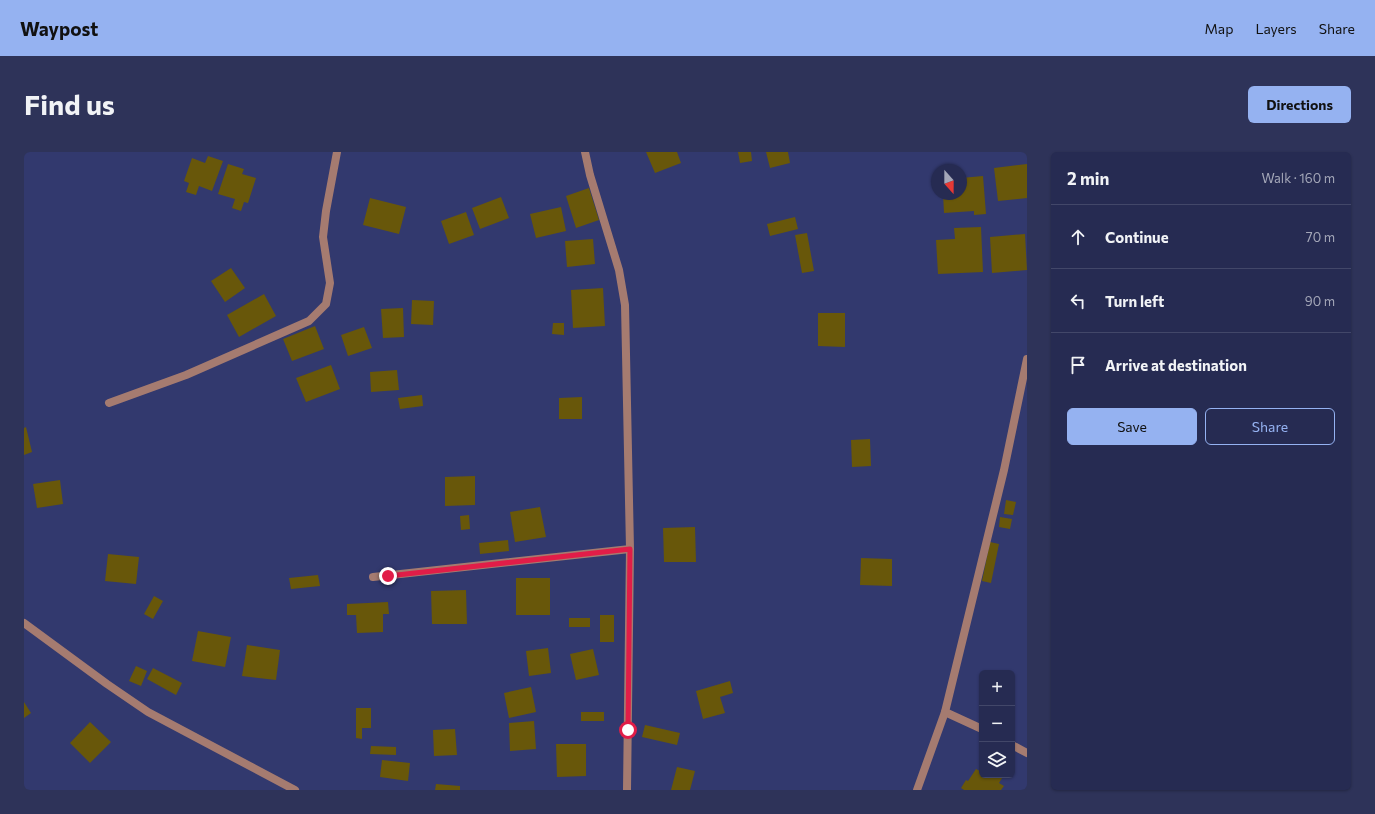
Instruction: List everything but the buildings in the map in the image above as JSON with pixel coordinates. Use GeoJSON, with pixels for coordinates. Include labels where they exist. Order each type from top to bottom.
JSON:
{"type":"FeatureCollection","features":[{"type":"Feature","properties":{"kind":"street"},"geometry":{"type":"LineString","coordinates":[[109,403],[186,375],[309,321],[326,304],[330,283],[323,237],[326,211],[338,152]]}},
{"type":"Feature","properties":{"kind":"street"},"geometry":{"type":"LineString","coordinates":[[584,152],[619,270],[625,305],[630,549],[627,790]]}},
{"type":"Feature","properties":{"kind":"street"},"geometry":{"type":"LineString","coordinates":[[917,790],[945,712],[1004,470],[1027,359]]}},
{"type":"Feature","properties":{"kind":"street"},"geometry":{"type":"LineString","coordinates":[[373,578],[630,549]]}},
{"type":"Feature","properties":{"kind":"street"},"geometry":{"type":"LineString","coordinates":[[24,623],[148,712],[295,790]]}},
{"type":"Feature","properties":{"kind":"street"},"geometry":{"type":"LineString","coordinates":[[945,712],[979,728]]}},
{"type":"Feature","properties":{"kind":"street"},"geometry":{"type":"LineString","coordinates":[[1015,747],[1027,753]]}},
{"type":"Feature","properties":{"kind":"route"},"geometry":{"type":"LineString","coordinates":[[388,576],[630,549],[628,730]]}}]}
